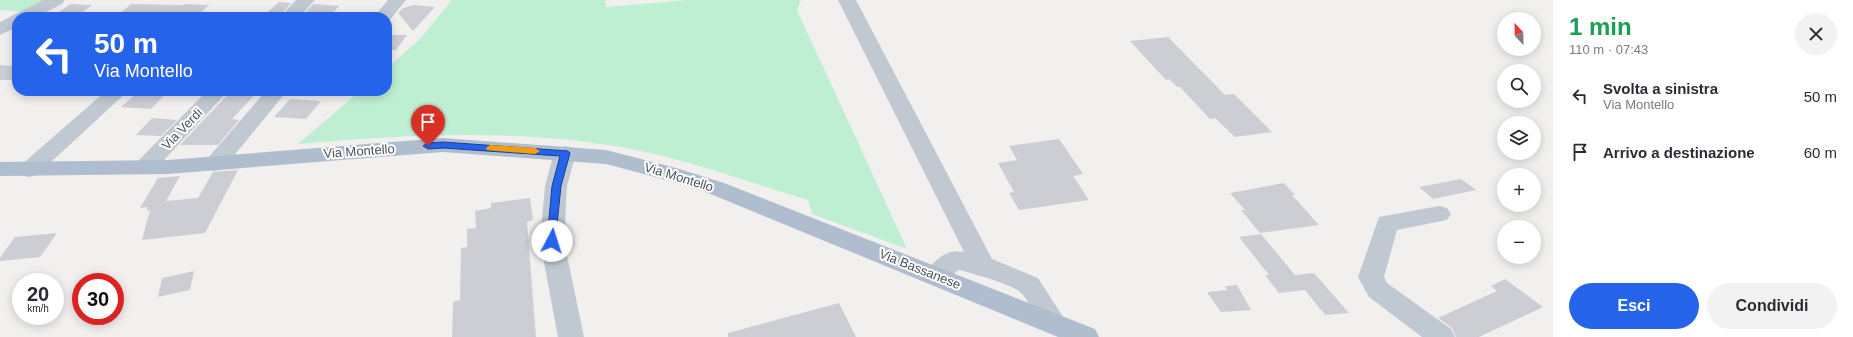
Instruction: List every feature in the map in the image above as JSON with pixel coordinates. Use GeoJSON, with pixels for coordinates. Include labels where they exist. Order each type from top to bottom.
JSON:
{"type":"FeatureCollection","features":[{"type":"Feature","properties":{"kind":"main road","name":"Via Montello"},"geometry":{"type":"LineString","coordinates":[[0,169],[29,170],[215,164],[443,145],[606,157],[676,175],[754,202]]}},
{"type":"Feature","properties":{"kind":"main road","name":"Via Bassanese"},"geometry":{"type":"LineString","coordinates":[[754,202],[1086,337]]}},
{"type":"Feature","properties":{"kind":"street"},"geometry":{"type":"LineString","coordinates":[[32,12],[56,0]]}},
{"type":"Feature","properties":{"kind":"street"},"geometry":{"type":"LineString","coordinates":[[294,12],[306,0]]}},
{"type":"Feature","properties":{"kind":"street"},"geometry":{"type":"LineString","coordinates":[[387,12],[397,0]]}},
{"type":"Feature","properties":{"kind":"street"},"geometry":{"type":"LineString","coordinates":[[847,0],[983,266]]}},
{"type":"Feature","properties":{"kind":"street"},"geometry":{"type":"LineString","coordinates":[[0,30],[12,23]]}},
{"type":"Feature","properties":{"kind":"street"},"geometry":{"type":"LineString","coordinates":[[29,170],[112,96]]}},
{"type":"Feature","properties":{"kind":"street","name":"Via Verdi"},"geometry":{"type":"LineString","coordinates":[[145,167],[213,96]]}},
{"type":"Feature","properties":{"kind":"street"},"geometry":{"type":"LineString","coordinates":[[215,164],[272,96]]}},
{"type":"Feature","properties":{"kind":"street"},"geometry":{"type":"LineString","coordinates":[[565,153],[556,186],[552,241],[571,337]]}},
{"type":"Feature","properties":{"kind":"street"},"geometry":{"type":"LineString","coordinates":[[1438,214],[1387,223],[1371,277],[1378,290],[1442,337]]}},
{"type":"Feature","properties":{"kind":"street"},"geometry":{"type":"LineString","coordinates":[[936,276],[943,266],[956,260],[983,266],[1029,285],[1054,323]]}},
{"type":"Feature","properties":{"kind":"green space"},"geometry":{"type":"Polygon","coordinates":[[[0,0],[52,0],[27,12],[0,10],[0,0]]]}},
{"type":"Feature","properties":{"kind":"green space"},"geometry":{"type":"Polygon","coordinates":[[[452,0],[605,0],[606,7],[688,0],[801,0],[797,10],[907,249],[812,214],[808,200],[701,167],[636,150],[552,138],[467,135],[340,140],[298,144],[354,96],[392,96],[392,64],[419,40],[452,0]]]}},
{"type":"Feature","properties":{"kind":"building"},"geometry":{"type":"Polygon","coordinates":[[[279,2],[291,3],[283,12],[268,12],[279,2]]]}},
{"type":"Feature","properties":{"kind":"building"},"geometry":{"type":"Polygon","coordinates":[[[70,4],[92,5],[83,12],[59,12],[70,4]]]}},
{"type":"Feature","properties":{"kind":"building"},"geometry":{"type":"Polygon","coordinates":[[[131,4],[209,5],[201,12],[122,12],[131,4]]]}},
{"type":"Feature","properties":{"kind":"building"},"geometry":{"type":"Polygon","coordinates":[[[313,4],[339,6],[334,12],[306,12],[313,4]]]}},
{"type":"Feature","properties":{"kind":"building"},"geometry":{"type":"Polygon","coordinates":[[[414,5],[435,7],[413,31],[398,13],[403,8],[414,5]]]}},
{"type":"Feature","properties":{"kind":"building"},"geometry":{"type":"Polygon","coordinates":[[[392,35],[407,35],[396,50],[392,50],[392,35]]]}},
{"type":"Feature","properties":{"kind":"building"},"geometry":{"type":"Polygon","coordinates":[[[1168,37],[1225,95],[1234,94],[1272,132],[1235,137],[1215,118],[1210,119],[1180,87],[1177,87],[1169,79],[1166,80],[1130,41],[1168,37]]]}},
{"type":"Feature","properties":{"kind":"building"},"geometry":{"type":"Polygon","coordinates":[[[0,65],[12,66],[12,80],[0,80],[0,65]]]}},
{"type":"Feature","properties":{"kind":"building"},"geometry":{"type":"Polygon","coordinates":[[[133,96],[163,96],[151,109],[121,107],[133,96]]]}},
{"type":"Feature","properties":{"kind":"building"},"geometry":{"type":"Polygon","coordinates":[[[226,96],[253,96],[232,119],[239,120],[218,145],[180,145],[226,96]]]}},
{"type":"Feature","properties":{"kind":"building"},"geometry":{"type":"Polygon","coordinates":[[[290,99],[321,101],[306,119],[274,117],[290,99]]]}},
{"type":"Feature","properties":{"kind":"building"},"geometry":{"type":"Polygon","coordinates":[[[152,118],[177,120],[161,136],[136,135],[152,118]]]}},
{"type":"Feature","properties":{"kind":"building"},"geometry":{"type":"Polygon","coordinates":[[[1059,139],[1083,174],[1073,176],[1089,200],[1019,210],[1009,193],[1014,192],[998,163],[1017,160],[1009,146],[1059,139]]]}},
{"type":"Feature","properties":{"kind":"building"},"geometry":{"type":"Polygon","coordinates":[[[238,170],[205,233],[142,240],[150,210],[146,211],[148,207],[140,208],[158,178],[180,176],[166,201],[198,198],[213,172],[238,170]]]}},
{"type":"Feature","properties":{"kind":"building"},"geometry":{"type":"Polygon","coordinates":[[[1461,179],[1476,190],[1433,199],[1419,187],[1461,179]]]}},
{"type":"Feature","properties":{"kind":"building"},"geometry":{"type":"Polygon","coordinates":[[[1284,183],[1295,195],[1292,195],[1319,225],[1260,233],[1241,210],[1245,210],[1230,193],[1284,183]]]}},
{"type":"Feature","properties":{"kind":"building"},"geometry":{"type":"Polygon","coordinates":[[[530,198],[533,220],[527,222],[536,337],[452,337],[453,302],[460,300],[461,248],[467,247],[467,229],[476,228],[475,211],[491,208],[491,203],[530,198]]]}},
{"type":"Feature","properties":{"kind":"building"},"geometry":{"type":"Polygon","coordinates":[[[57,233],[40,257],[0,261],[0,258],[15,237],[57,233]]]}},
{"type":"Feature","properties":{"kind":"building"},"geometry":{"type":"Polygon","coordinates":[[[1261,234],[1295,275],[1314,273],[1349,313],[1325,315],[1305,290],[1279,293],[1265,275],[1269,275],[1239,237],[1261,234]]]}},
{"type":"Feature","properties":{"kind":"building"},"geometry":{"type":"Polygon","coordinates":[[[194,271],[190,290],[158,297],[162,278],[194,271]]]}},
{"type":"Feature","properties":{"kind":"building"},"geometry":{"type":"Polygon","coordinates":[[[1505,279],[1543,307],[1479,337],[1456,337],[1452,328],[1438,318],[1497,291],[1491,286],[1505,279]]]}},
{"type":"Feature","properties":{"kind":"building"},"geometry":{"type":"Polygon","coordinates":[[[1237,285],[1251,310],[1221,312],[1207,292],[1227,290],[1225,286],[1237,285]]]}},
{"type":"Feature","properties":{"kind":"building"},"geometry":{"type":"Polygon","coordinates":[[[839,303],[856,337],[728,337],[728,333],[839,303]]]}},
{"type":"Feature","properties":{"kind":"slow traffic"},"geometry":{"type":"LineString","coordinates":[[490,148],[535,151]]}},
{"type":"Feature","properties":{"kind":"route"},"geometry":{"type":"LineString","coordinates":[[428,146],[443,145],[565,153],[556,186],[552,241]]}}]}
